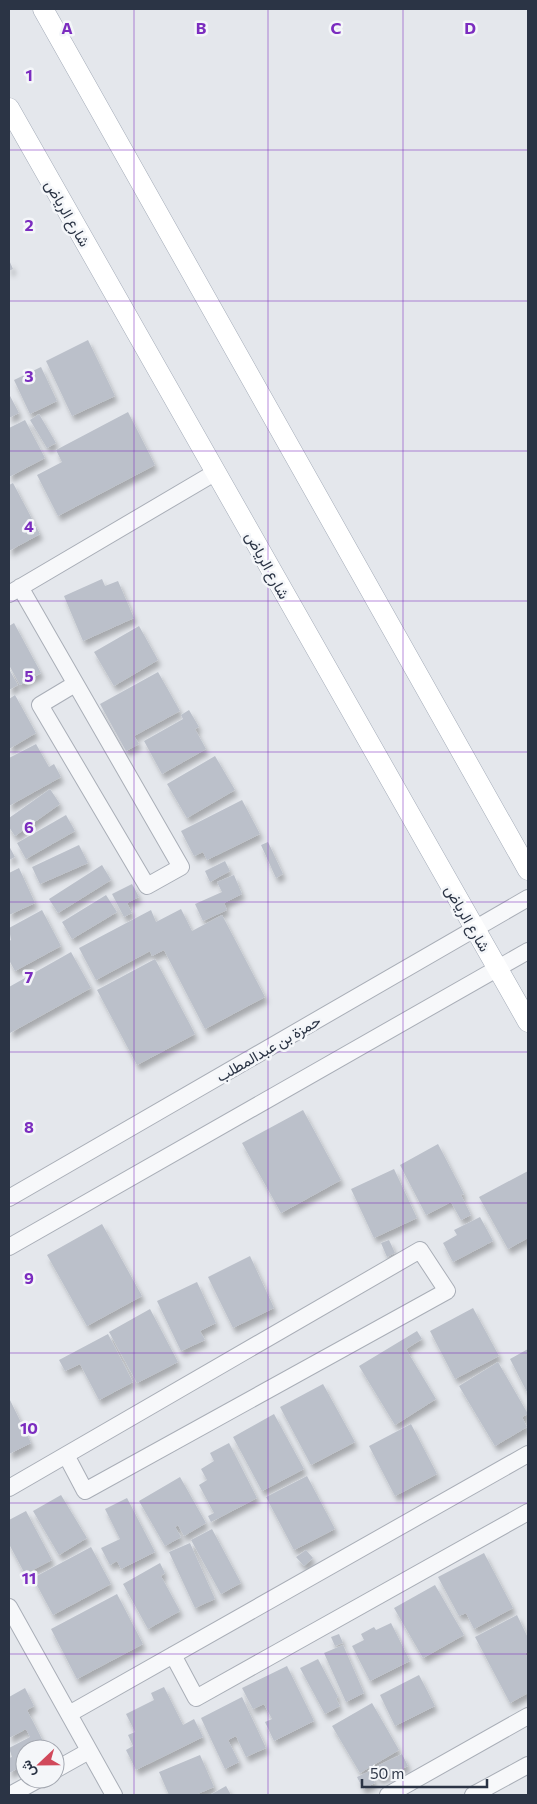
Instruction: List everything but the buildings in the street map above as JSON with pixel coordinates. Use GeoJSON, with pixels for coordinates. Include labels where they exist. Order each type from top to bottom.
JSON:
{"type":"FeatureCollection","features":[{"type":"Feature","properties":{"kind":"main road"},"geometry":{"type":"LineString","coordinates":[[43,9],[528,870]]}},
{"type":"Feature","properties":{"kind":"main road","name":"شارع الرياض"},"geometry":{"type":"LineString","coordinates":[[9,108],[528,1022]]}},
{"type":"Feature","properties":{"kind":"street"},"geometry":{"type":"LineString","coordinates":[[75,684],[40,705],[147,886],[181,867],[75,684],[14,591],[216,472]]}},
{"type":"Feature","properties":{"kind":"street","name":"حمزة بن عبدالمطلب"},"geometry":{"type":"LineString","coordinates":[[9,1198],[528,898]]}},
{"type":"Feature","properties":{"kind":"street"},"geometry":{"type":"LineString","coordinates":[[9,1247],[528,951]]}},
{"type":"Feature","properties":{"kind":"street"},"geometry":{"type":"LineString","coordinates":[[9,1488],[420,1250],[446,1291],[85,1491],[66,1455]]}},
{"type":"Feature","properties":{"kind":"street"},"geometry":{"type":"LineString","coordinates":[[69,1714],[528,1454]]}},
{"type":"Feature","properties":{"kind":"street"},"geometry":{"type":"LineString","coordinates":[[173,1656],[196,1698],[528,1512]]}},
{"type":"Feature","properties":{"kind":"street"},"geometry":{"type":"LineString","coordinates":[[9,1607],[114,1795]]}},
{"type":"Feature","properties":{"kind":"street"},"geometry":{"type":"LineString","coordinates":[[388,1795],[528,1716]]}},
{"type":"Feature","properties":{"kind":"street"},"geometry":{"type":"LineString","coordinates":[[65,1764],[89,1751]]}},
{"type":"Feature","properties":{"kind":"street"},"geometry":{"type":"LineString","coordinates":[[473,1795],[528,1765]]}}]}
